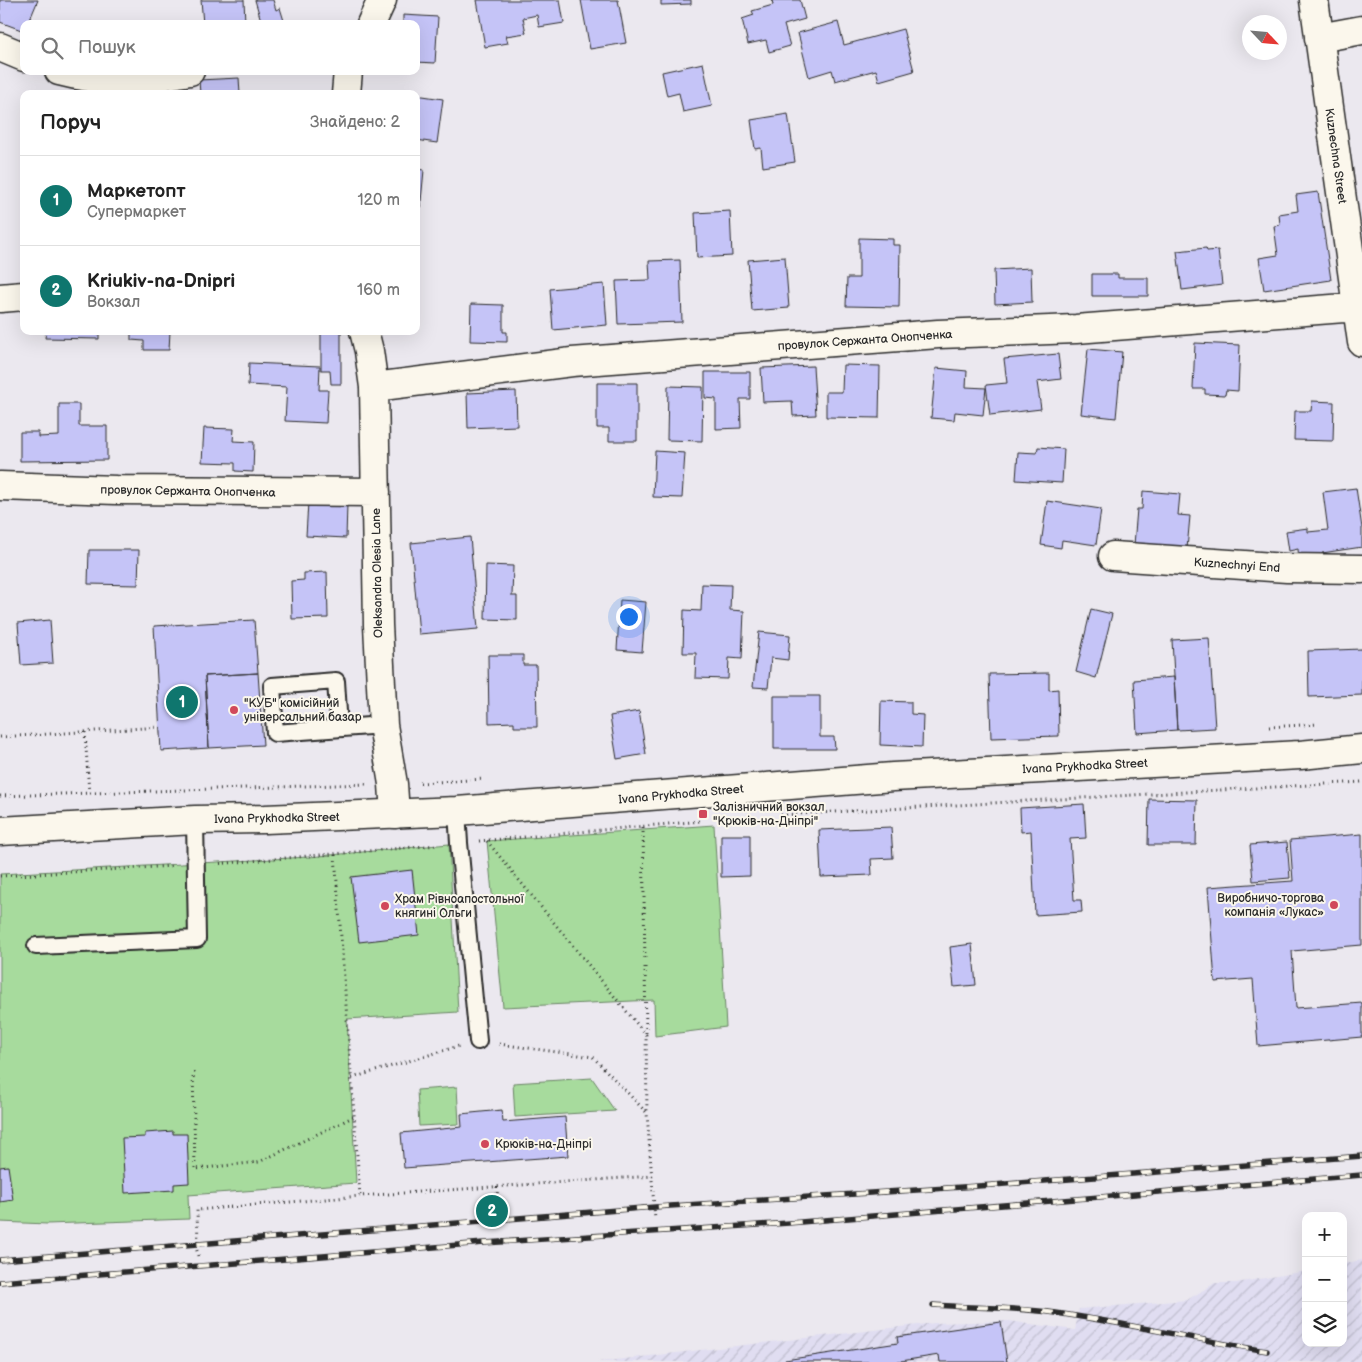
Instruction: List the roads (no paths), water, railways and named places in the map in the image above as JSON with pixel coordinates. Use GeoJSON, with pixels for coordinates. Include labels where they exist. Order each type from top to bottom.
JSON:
{"type":"FeatureCollection","features":[{"type":"Feature","properties":{"kind":"street"},"geometry":{"type":"LineString","coordinates":[[372,20],[382,0]]}},
{"type":"Feature","properties":{"kind":"street","name":"Kuznechna Street"},"geometry":{"type":"LineString","coordinates":[[1314,0],[1362,342]]}},
{"type":"Feature","properties":{"kind":"street"},"geometry":{"type":"LineString","coordinates":[[1319,38],[1362,30]]}},
{"type":"Feature","properties":{"kind":"street"},"geometry":{"type":"LineString","coordinates":[[0,47],[20,55]]}},
{"type":"Feature","properties":{"kind":"street"},"geometry":{"type":"LineString","coordinates":[[73,75],[115,81],[150,79],[170,75]]}},
{"type":"Feature","properties":{"kind":"street"},"geometry":{"type":"LineString","coordinates":[[346,90],[348,75]]}},
{"type":"Feature","properties":{"kind":"street"},"geometry":{"type":"LineString","coordinates":[[0,298],[20,296]]}},
{"type":"Feature","properties":{"kind":"street","name":"провулок Сержанта Онопченка"},"geometry":{"type":"LineString","coordinates":[[374,387],[572,362],[938,334],[1076,329],[1357,307]]}},
{"type":"Feature","properties":{"kind":"street","name":"Oleksandra Olesia Lane"},"geometry":{"type":"LineString","coordinates":[[365,335],[374,387],[378,625],[383,725],[393,784],[395,814]]}},
{"type":"Feature","properties":{"kind":"street","name":"провулок Сержанта Онопченка"},"geometry":{"type":"LineString","coordinates":[[0,486],[116,490],[376,492]]}},
{"type":"Feature","properties":{"kind":"street","name":"Kuznechnyi End"},"geometry":{"type":"LineString","coordinates":[[1113,556],[1287,568],[1362,569]]}},
{"type":"Feature","properties":{"kind":"street","name":"Ivana Prykhodka Street"},"geometry":{"type":"LineString","coordinates":[[0,831],[195,820],[265,820],[457,812],[894,777],[1300,755],[1362,749]]}},
{"type":"Feature","properties":{"kind":"lane"},"geometry":{"type":"LineString","coordinates":[[339,727],[336,681],[272,686],[275,733],[383,725]]}},
{"type":"Feature","properties":{"kind":"lane"},"geometry":{"type":"LineString","coordinates":[[457,812],[478,1041]]}},
{"type":"Feature","properties":{"kind":"lane"},"geometry":{"type":"LineString","coordinates":[[36,946],[197,939],[195,820]]}},
{"type":"Feature","properties":{"kind":"railway"},"geometry":{"type":"LineString","coordinates":[[0,1260],[655,1207],[993,1185],[1362,1156]]}},
{"type":"Feature","properties":{"kind":"railway"},"geometry":{"type":"LineString","coordinates":[[0,1282],[484,1243],[789,1223],[1362,1175]]}},
{"type":"Feature","properties":{"kind":"railway"},"geometry":{"type":"LineString","coordinates":[[933,1305],[1056,1313],[1267,1351]]}},
{"type":"Feature","properties":{"kind":"place","name":"Маркетопт"},"geometry":{"type":"Point","coordinates":[182,702]}},
{"type":"Feature","properties":{"kind":"place","name":"\"КУБ\" комісійний універсальний базар"},"geometry":{"type":"Point","coordinates":[234,710]}},
{"type":"Feature","properties":{"kind":"place","name":"Залізничний вокзал \"Крюкiв-на-Днiпрi\""},"geometry":{"type":"Point","coordinates":[703,814]}},
{"type":"Feature","properties":{"kind":"place","name":"Виробничо-торгова компанія «Лукас»"},"geometry":{"type":"Point","coordinates":[1334,905]}},
{"type":"Feature","properties":{"kind":"place","name":"Храм Рівноапостольної княгині Ольги"},"geometry":{"type":"Point","coordinates":[385,906]}},
{"type":"Feature","properties":{"kind":"place","name":"Крюків-на-Дніпрі"},"geometry":{"type":"Point","coordinates":[485,1144]}},
{"type":"Feature","properties":{"kind":"place","name":"Kriukiv-na-Dnipri"},"geometry":{"type":"Point","coordinates":[492,1211]}}]}
